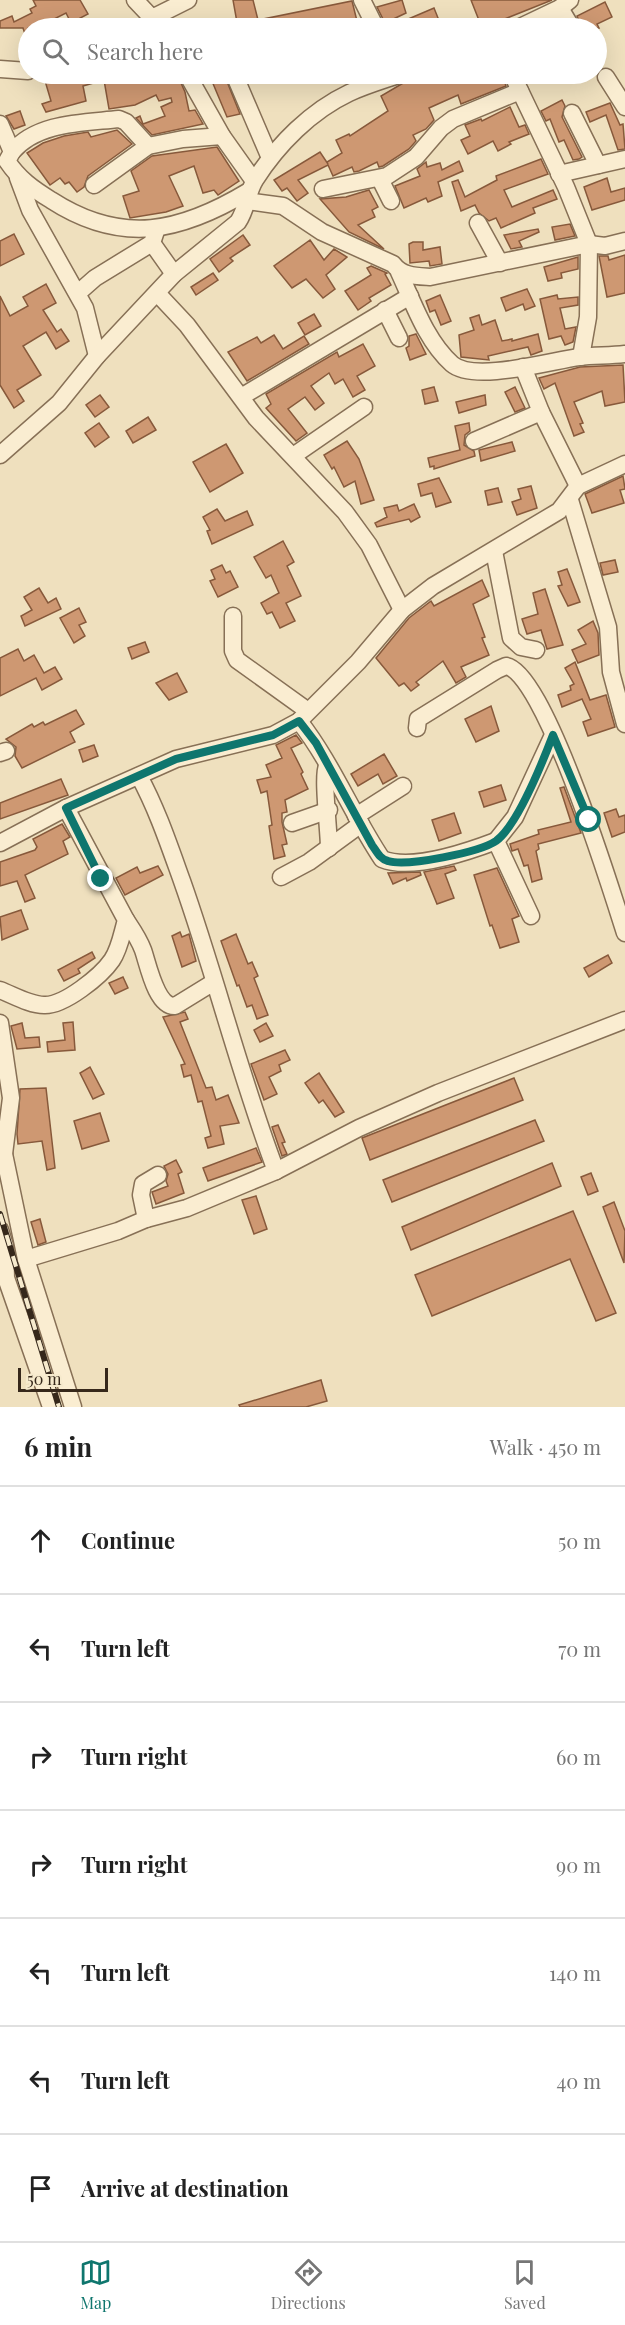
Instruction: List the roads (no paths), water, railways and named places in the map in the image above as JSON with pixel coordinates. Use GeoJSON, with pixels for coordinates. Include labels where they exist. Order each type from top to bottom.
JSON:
{"type":"FeatureCollection","features":[{"type":"Feature","properties":{"kind":"street"},"geometry":{"type":"LineString","coordinates":[[135,0],[150,18]]}},
{"type":"Feature","properties":{"kind":"street"},"geometry":{"type":"LineString","coordinates":[[147,0],[152,18]]}},
{"type":"Feature","properties":{"kind":"street"},"geometry":{"type":"LineString","coordinates":[[161,18],[188,0]]}},
{"type":"Feature","properties":{"kind":"street"},"geometry":{"type":"LineString","coordinates":[[362,0],[371,18]]}},
{"type":"Feature","properties":{"kind":"street"},"geometry":{"type":"LineString","coordinates":[[538,18],[565,4]]}},
{"type":"Feature","properties":{"kind":"street"},"geometry":{"type":"LineString","coordinates":[[0,69],[18,71]]}},
{"type":"Feature","properties":{"kind":"street"},"geometry":{"type":"LineString","coordinates":[[607,79],[625,107]]}},
{"type":"Feature","properties":{"kind":"street"},"geometry":{"type":"LineString","coordinates":[[193,84],[250,191],[283,206],[322,232],[393,264],[433,340],[451,363],[460,369],[523,367],[581,357],[625,354]]}},
{"type":"Feature","properties":{"kind":"street"},"geometry":{"type":"LineString","coordinates":[[238,84],[270,158]]}},
{"type":"Feature","properties":{"kind":"street"},"geometry":{"type":"LineString","coordinates":[[0,455],[59,403],[97,356],[174,274],[238,222],[250,191],[270,158],[302,125],[326,106],[372,84]]}},
{"type":"Feature","properties":{"kind":"street"},"geometry":{"type":"LineString","coordinates":[[517,84],[589,244],[588,317],[581,357]]}},
{"type":"Feature","properties":{"kind":"street"},"geometry":{"type":"LineString","coordinates":[[323,189],[380,179],[416,157],[441,128],[453,119],[520,91]]}},
{"type":"Feature","properties":{"kind":"street"},"geometry":{"type":"LineString","coordinates":[[572,114],[598,165]]}},
{"type":"Feature","properties":{"kind":"street"},"geometry":{"type":"LineString","coordinates":[[6,156],[20,143],[46,130],[119,119],[126,122],[148,146]]}},
{"type":"Feature","properties":{"kind":"street"},"geometry":{"type":"LineString","coordinates":[[0,124],[6,156],[18,178],[30,210],[85,308],[97,356]]}},
{"type":"Feature","properties":{"kind":"street"},"geometry":{"type":"LineString","coordinates":[[94,185],[148,146],[183,139],[222,136]]}},
{"type":"Feature","properties":{"kind":"street"},"geometry":{"type":"LineString","coordinates":[[559,174],[625,159]]}},
{"type":"Feature","properties":{"kind":"street"},"geometry":{"type":"LineString","coordinates":[[18,178],[65,209],[91,221],[154,235],[174,274]]}},
{"type":"Feature","properties":{"kind":"street"},"geometry":{"type":"LineString","coordinates":[[380,179],[391,201]]}},
{"type":"Feature","properties":{"kind":"street"},"geometry":{"type":"LineString","coordinates":[[78,293],[154,235],[197,219],[250,191]]}},
{"type":"Feature","properties":{"kind":"street"},"geometry":{"type":"LineString","coordinates":[[478,222],[500,262]]}},
{"type":"Feature","properties":{"kind":"street"},"geometry":{"type":"LineString","coordinates":[[399,272],[430,277],[589,244],[605,246],[625,241]]}},
{"type":"Feature","properties":{"kind":"street"},"geometry":{"type":"LineString","coordinates":[[157,293],[188,325],[256,418],[345,512],[369,545],[402,610]]}},
{"type":"Feature","properties":{"kind":"street"},"geometry":{"type":"LineString","coordinates":[[241,397],[410,296]]}},
{"type":"Feature","properties":{"kind":"street"},"geometry":{"type":"LineString","coordinates":[[385,310],[399,338]]}},
{"type":"Feature","properties":{"kind":"street"},"geometry":{"type":"LineString","coordinates":[[523,367],[574,493],[608,627],[611,672],[625,724]]}},
{"type":"Feature","properties":{"kind":"street"},"geometry":{"type":"LineString","coordinates":[[293,456],[364,407]]}},
{"type":"Feature","properties":{"kind":"street"},"geometry":{"type":"LineString","coordinates":[[474,441],[541,412]]}},
{"type":"Feature","properties":{"kind":"street"},"geometry":{"type":"LineString","coordinates":[[0,843],[66,808],[176,759],[273,735],[304,716],[358,663],[402,610],[433,586],[559,511],[574,493],[625,464]]}},
{"type":"Feature","properties":{"kind":"street"},"geometry":{"type":"LineString","coordinates":[[494,551],[511,638],[521,647],[536,650]]}},
{"type":"Feature","properties":{"kind":"street"},"geometry":{"type":"LineString","coordinates":[[232,616],[233,651],[237,660],[304,716],[327,766],[381,859],[389,862],[428,861],[496,841],[515,817],[553,735]]}},
{"type":"Feature","properties":{"kind":"street"},"geometry":{"type":"LineString","coordinates":[[417,728],[418,719],[506,666],[513,667],[524,679],[553,735],[589,820],[625,933]]}},
{"type":"Feature","properties":{"kind":"street"},"geometry":{"type":"LineString","coordinates":[[327,766],[323,776],[329,810],[329,848]]}},
{"type":"Feature","properties":{"kind":"street"},"geometry":{"type":"LineString","coordinates":[[139,776],[148,792],[168,843],[207,953],[214,982],[276,1171]]}},
{"type":"Feature","properties":{"kind":"street"},"geometry":{"type":"LineString","coordinates":[[281,877],[329,848],[359,820],[403,786]]}},
{"type":"Feature","properties":{"kind":"street"},"geometry":{"type":"LineString","coordinates":[[66,808],[142,948],[153,982],[164,1003],[175,1006],[214,982]]}},
{"type":"Feature","properties":{"kind":"street"},"geometry":{"type":"LineString","coordinates":[[292,823],[329,810]]}},
{"type":"Feature","properties":{"kind":"street"},"geometry":{"type":"LineString","coordinates":[[496,841],[531,916]]}},
{"type":"Feature","properties":{"kind":"street"},"geometry":{"type":"LineString","coordinates":[[0,990],[40,1005],[51,1005],[71,996],[102,971],[112,959],[126,920]]}},
{"type":"Feature","properties":{"kind":"street"},"geometry":{"type":"LineString","coordinates":[[0,1023],[11,1098],[2,1154],[26,1259],[73,1407]]}},
{"type":"Feature","properties":{"kind":"street"},"geometry":{"type":"LineString","coordinates":[[26,1259],[118,1231],[146,1219],[187,1208],[276,1171],[358,1128],[438,1093],[624,1025]]}},
{"type":"Feature","properties":{"kind":"street"},"geometry":{"type":"LineString","coordinates":[[146,1219],[141,1195],[143,1184],[158,1175]]}},
{"type":"Feature","properties":{"kind":"street"},"geometry":{"type":"LineString","coordinates":[[0,1230],[5,1246],[6,1278],[51,1407]]}},
{"type":"Feature","properties":{"kind":"railway"},"geometry":{"type":"LineString","coordinates":[[0,1214],[59,1407]]}}]}
